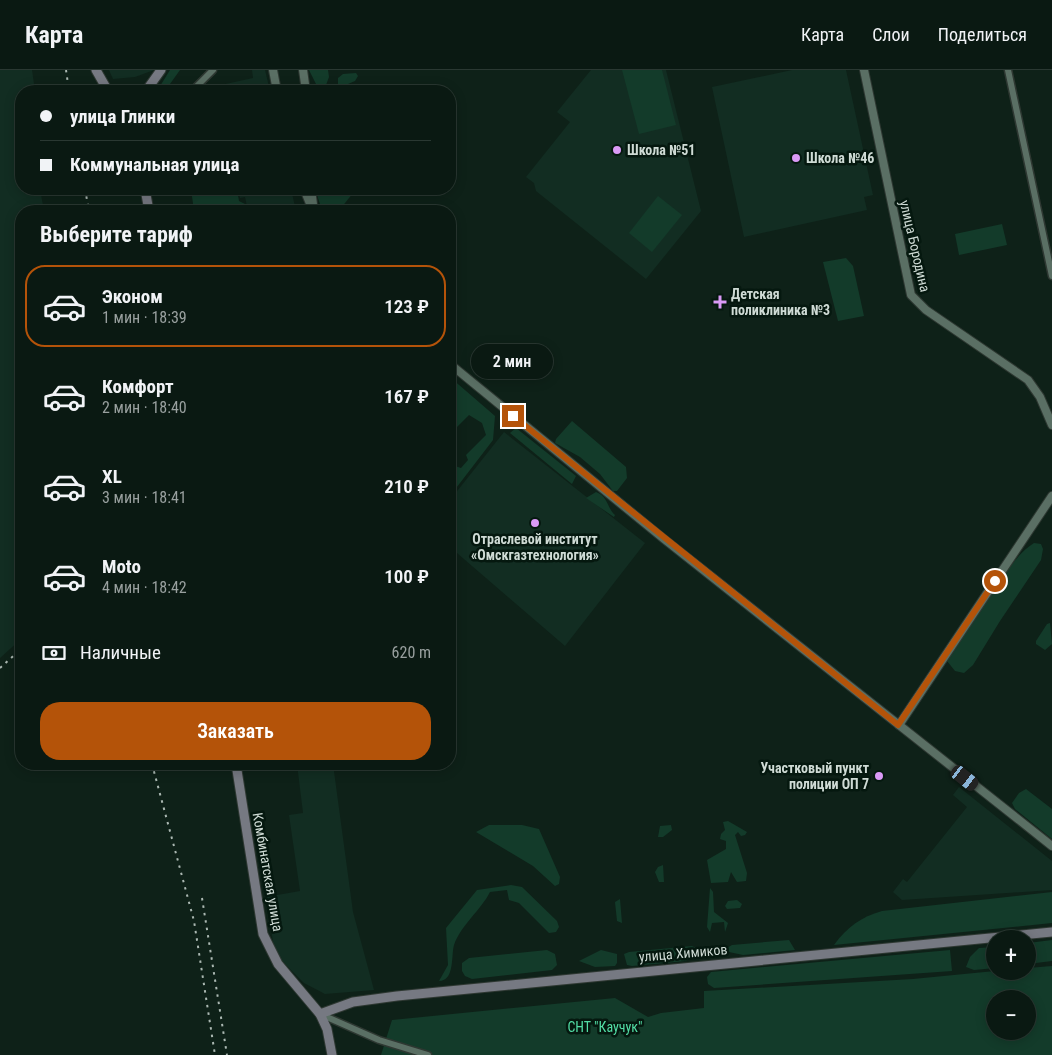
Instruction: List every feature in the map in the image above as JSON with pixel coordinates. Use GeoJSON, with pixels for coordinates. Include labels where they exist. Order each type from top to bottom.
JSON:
{"type":"FeatureCollection","features":[{"type":"Feature","properties":{"kind":"main road"},"geometry":{"type":"LineString","coordinates":[[96,70],[105,85]]}},
{"type":"Feature","properties":{"kind":"main road"},"geometry":{"type":"LineString","coordinates":[[150,85],[161,70]]}},
{"type":"Feature","properties":{"kind":"main road","name":"Комбинатская улица"},"geometry":{"type":"LineString","coordinates":[[237,770],[263,934],[278,964],[320,1014],[327,1029],[332,1055]]}},
{"type":"Feature","properties":{"kind":"main road","name":"улица Химиков"},"geometry":{"type":"LineString","coordinates":[[320,1014],[353,1002],[397,996],[1052,932]]}},
{"type":"Feature","properties":{"kind":"street"},"geometry":{"type":"LineString","coordinates":[[198,85],[213,70]]}},
{"type":"Feature","properties":{"kind":"street"},"geometry":{"type":"LineString","coordinates":[[272,70],[276,85]]}},
{"type":"Feature","properties":{"kind":"street"},"geometry":{"type":"LineString","coordinates":[[303,70],[305,85]]}},
{"type":"Feature","properties":{"kind":"street","name":"улица Бородина"},"geometry":{"type":"LineString","coordinates":[[864,70],[911,295],[917,304],[1028,380],[1049,407],[1052,425]]}},
{"type":"Feature","properties":{"kind":"street"},"geometry":{"type":"LineString","coordinates":[[1008,70],[1052,276]]}},
{"type":"Feature","properties":{"kind":"street"},"geometry":{"type":"LineString","coordinates":[[456,369],[656,533],[1052,846]]}},
{"type":"Feature","properties":{"kind":"street"},"geometry":{"type":"LineString","coordinates":[[898,725],[1052,496]]}},
{"type":"Feature","properties":{"kind":"street"},"geometry":{"type":"LineString","coordinates":[[320,1014],[379,1040],[428,1055]]}},
{"type":"Feature","properties":{"kind":"shaded area"},"geometry":{"type":"Polygon","coordinates":[[[0,70],[32,70],[34,85],[15,85],[15,195],[41,195],[43,205],[15,205],[15,644],[0,658],[0,70]]]}},
{"type":"Feature","properties":{"kind":"shaded area"},"geometry":{"type":"Polygon","coordinates":[[[109,70],[154,70],[135,77],[113,79],[109,70]]]}},
{"type":"Feature","properties":{"kind":"shaded area"},"geometry":{"type":"Polygon","coordinates":[[[252,70],[265,70],[269,85],[221,85],[253,78],[252,70]]]}},
{"type":"Feature","properties":{"kind":"shaded area","name":"Школа №51"},"geometry":{"type":"Polygon","coordinates":[[[591,70],[666,70],[701,211],[646,279],[536,191],[534,183],[526,177],[570,122],[557,112],[591,70]]]}},
{"type":"Feature","properties":{"kind":"shaded area","name":"Школа №46"},"geometry":{"type":"Polygon","coordinates":[[[792,70],[846,70],[873,195],[864,197],[867,210],[744,237],[712,87],[792,70]]]}},
{"type":"Feature","properties":{"kind":"shaded area"},"geometry":{"type":"Polygon","coordinates":[[[239,195],[292,195],[295,205],[247,205],[245,197],[240,198],[239,195]]]}},
{"type":"Feature","properties":{"kind":"shaded area","name":"Отраслевой институт «Омскгазтехнология»"},"geometry":{"type":"Polygon","coordinates":[[[504,432],[645,543],[565,646],[456,552],[456,492],[504,432]]]}},
{"type":"Feature","properties":{"kind":"shaded area"},"geometry":{"type":"Polygon","coordinates":[[[298,770],[334,770],[353,912],[374,990],[325,994],[304,983],[275,954],[266,897],[300,891],[289,815],[303,813],[298,770]]]}},
{"type":"Feature","properties":{"kind":"shaded area"},"geometry":{"type":"Polygon","coordinates":[[[959,787],[1052,861],[1052,890],[902,900],[893,892],[903,879],[907,882],[967,807],[953,795],[959,787]]]}},
{"type":"Feature","properties":{"kind":"green space"},"geometry":{"type":"Polygon","coordinates":[[[170,70],[180,70],[169,85],[161,85],[170,70]]]}},
{"type":"Feature","properties":{"kind":"green space"},"geometry":{"type":"Polygon","coordinates":[[[309,70],[328,70],[329,77],[326,85],[316,85],[309,70]]]}},
{"type":"Feature","properties":{"kind":"green space"},"geometry":{"type":"Polygon","coordinates":[[[622,70],[662,70],[676,125],[639,134],[622,70]]]}},
{"type":"Feature","properties":{"kind":"green space"},"geometry":{"type":"Polygon","coordinates":[[[356,73],[358,76],[355,81],[346,85],[339,85],[338,78],[343,74],[356,73]]]}},
{"type":"Feature","properties":{"kind":"green space"},"geometry":{"type":"Polygon","coordinates":[[[192,195],[238,195],[239,201],[245,205],[193,205],[192,195]]]}},
{"type":"Feature","properties":{"kind":"green space"},"geometry":{"type":"Polygon","coordinates":[[[317,195],[351,195],[343,205],[320,204],[317,195]]]}},
{"type":"Feature","properties":{"kind":"green space"},"geometry":{"type":"Polygon","coordinates":[[[658,196],[682,215],[652,252],[629,233],[658,196]]]}},
{"type":"Feature","properties":{"kind":"green space"},"geometry":{"type":"Polygon","coordinates":[[[1002,224],[1007,245],[959,255],[955,234],[1002,224]]]}},
{"type":"Feature","properties":{"kind":"green space"},"geometry":{"type":"Polygon","coordinates":[[[846,258],[853,266],[864,316],[838,321],[823,262],[846,258]]]}},
{"type":"Feature","properties":{"kind":"green space"},"geometry":{"type":"Polygon","coordinates":[[[456,382],[495,416],[493,440],[456,488],[456,466],[461,468],[468,460],[466,455],[486,435],[482,423],[469,415],[456,428],[456,382]]]}},
{"type":"Feature","properties":{"kind":"green space"},"geometry":{"type":"Polygon","coordinates":[[[572,421],[626,467],[627,478],[617,491],[613,491],[600,474],[580,457],[555,443],[556,439],[572,421]]]}},
{"type":"Feature","properties":{"kind":"green space"},"geometry":{"type":"Polygon","coordinates":[[[516,428],[576,476],[572,484],[510,433],[516,428]]]}},
{"type":"Feature","properties":{"kind":"green space"},"geometry":{"type":"Polygon","coordinates":[[[596,492],[603,496],[615,515],[614,517],[586,498],[596,492]]]}},
{"type":"Feature","properties":{"kind":"green space"},"geometry":{"type":"Polygon","coordinates":[[[1034,543],[1041,544],[1043,549],[1041,560],[973,665],[964,673],[955,671],[947,661],[1000,580],[1023,551],[1034,543]]]}},
{"type":"Feature","properties":{"kind":"green space"},"geometry":{"type":"Polygon","coordinates":[[[1050,623],[1052,644],[1045,650],[1036,644],[1036,641],[1047,624],[1050,623]]]}},
{"type":"Feature","properties":{"kind":"green space"},"geometry":{"type":"Polygon","coordinates":[[[1026,789],[1052,809],[1052,839],[1015,809],[1012,803],[1019,793],[1026,789]]]}},
{"type":"Feature","properties":{"kind":"green space"},"geometry":{"type":"Polygon","coordinates":[[[728,821],[747,832],[741,836],[738,832],[735,835],[747,873],[746,881],[737,882],[731,872],[728,882],[711,883],[707,860],[726,849],[726,841],[720,839],[721,834],[725,830],[723,822],[728,821]]]}},
{"type":"Feature","properties":{"kind":"green space"},"geometry":{"type":"Polygon","coordinates":[[[489,825],[522,825],[539,829],[560,877],[559,884],[555,886],[533,866],[476,832],[489,825]]]}},
{"type":"Feature","properties":{"kind":"green space"},"geometry":{"type":"Polygon","coordinates":[[[671,825],[672,830],[663,837],[658,837],[660,826],[671,825]]]}},
{"type":"Feature","properties":{"kind":"green space"},"geometry":{"type":"Polygon","coordinates":[[[663,865],[664,882],[659,882],[655,872],[658,867],[663,865]]]}},
{"type":"Feature","properties":{"kind":"green space"},"geometry":{"type":"Polygon","coordinates":[[[511,885],[522,887],[557,921],[559,927],[556,932],[549,933],[519,903],[509,900],[507,890],[490,892],[457,938],[448,977],[439,981],[448,965],[446,928],[477,890],[511,885]]]}},
{"type":"Feature","properties":{"kind":"green space"},"geometry":{"type":"Polygon","coordinates":[[[710,888],[713,892],[714,912],[728,923],[725,932],[724,922],[712,923],[710,932],[707,927],[710,888]]]}},
{"type":"Feature","properties":{"kind":"green space"},"geometry":{"type":"Polygon","coordinates":[[[1052,892],[1052,923],[834,945],[855,924],[867,916],[882,911],[1052,892]]]}},
{"type":"Feature","properties":{"kind":"green space"},"geometry":{"type":"Polygon","coordinates":[[[620,899],[622,923],[617,921],[615,902],[620,899]]]}},
{"type":"Feature","properties":{"kind":"green space"},"geometry":{"type":"Polygon","coordinates":[[[737,900],[742,904],[740,908],[727,909],[725,906],[728,901],[737,900]]]}},
{"type":"Feature","properties":{"kind":"green space"},"geometry":{"type":"Polygon","coordinates":[[[789,940],[795,950],[743,955],[729,952],[727,948],[732,945],[789,940]]]}},
{"type":"Feature","properties":{"kind":"green space"},"geometry":{"type":"Polygon","coordinates":[[[1052,940],[1052,961],[1036,963],[1036,942],[1052,940]]]}},
{"type":"Feature","properties":{"kind":"green space"},"geometry":{"type":"Polygon","coordinates":[[[692,946],[698,949],[698,955],[685,961],[632,966],[627,965],[624,954],[629,952],[692,946]]]}},
{"type":"Feature","properties":{"kind":"green space"},"geometry":{"type":"Polygon","coordinates":[[[979,948],[986,948],[986,969],[974,970],[966,967],[970,957],[979,948]]]}},
{"type":"Feature","properties":{"kind":"green space"},"geometry":{"type":"Polygon","coordinates":[[[547,950],[555,954],[557,965],[552,970],[472,979],[465,976],[462,971],[462,963],[469,958],[547,950]]]}},
{"type":"Feature","properties":{"kind":"green space"},"geometry":{"type":"Polygon","coordinates":[[[601,950],[617,954],[615,966],[595,967],[579,961],[601,950]]]}},
{"type":"Feature","properties":{"kind":"green space"},"geometry":{"type":"Polygon","coordinates":[[[950,950],[952,971],[714,988],[708,984],[707,977],[711,972],[950,950]]]}},
{"type":"Feature","properties":{"kind":"green space","name":"СНТ \"Каучук\""},"geometry":{"type":"Polygon","coordinates":[[[1052,966],[1052,1055],[381,1055],[392,1020],[615,998],[648,1017],[661,1013],[704,1008],[704,991],[913,979],[986,972],[986,980],[1036,980],[1036,967],[1052,966]]]}},
{"type":"Feature","properties":{"kind":"railway"},"geometry":{"type":"LineString","coordinates":[[66,70],[68,85]]}},
{"type":"Feature","properties":{"kind":"railway"},"geometry":{"type":"LineString","coordinates":[[86,195],[88,205]]}},
{"type":"Feature","properties":{"kind":"railway"},"geometry":{"type":"LineString","coordinates":[[0,668],[15,654]]}},
{"type":"Feature","properties":{"kind":"railway"},"geometry":{"type":"LineString","coordinates":[[154,770],[194,921],[215,1055]]}},
{"type":"Feature","properties":{"kind":"railway"},"geometry":{"type":"LineString","coordinates":[[202,898],[227,1055]]}},
{"type":"Feature","properties":{"kind":"place","name":"Школа №51"},"geometry":{"type":"Point","coordinates":[617,150]}},
{"type":"Feature","properties":{"kind":"place","name":"Школа №46"},"geometry":{"type":"Point","coordinates":[796,158]}},
{"type":"Feature","properties":{"kind":"place","name":"Детская поликлиника №3"},"geometry":{"type":"Point","coordinates":[720,302]}},
{"type":"Feature","properties":{"kind":"place","name":"Отраслевой институт «Омскгазтехнология»"},"geometry":{"type":"Point","coordinates":[535,523]}},
{"type":"Feature","properties":{"kind":"place","name":"Участковый пункт полиции ОП 7"},"geometry":{"type":"Point","coordinates":[879,776]}},
{"type":"Feature","properties":{"kind":"route"},"geometry":{"type":"LineString","coordinates":[[513,416],[898,725],[941,665],[995,581]]}}]}
